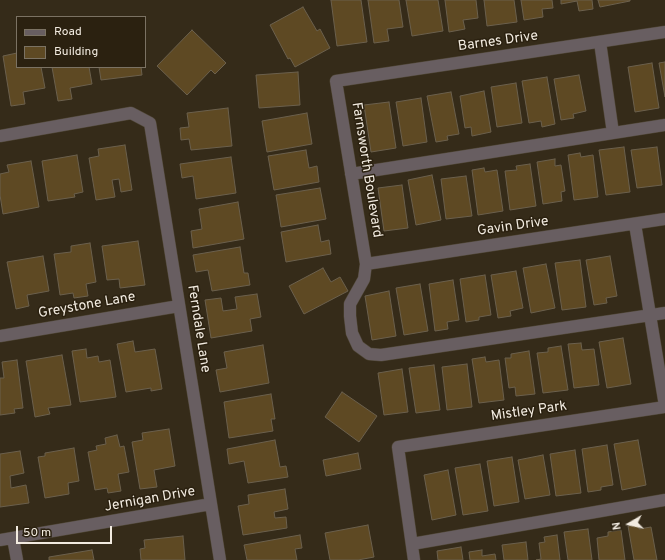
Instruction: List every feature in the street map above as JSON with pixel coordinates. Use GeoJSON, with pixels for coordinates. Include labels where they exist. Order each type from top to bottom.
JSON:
{"type":"FeatureCollection","features":[{"type":"Feature","properties":{"kind":"street","name":"Barnes Drive"},"geometry":{"type":"LineString","coordinates":[[336,81],[665,32]]}},
{"type":"Feature","properties":{"kind":"street"},"geometry":{"type":"LineString","coordinates":[[600,42],[613,133]]}},
{"type":"Feature","properties":{"kind":"street","name":"Farnsworth Boulevard"},"geometry":{"type":"LineString","coordinates":[[336,81],[366,264]]}},
{"type":"Feature","properties":{"kind":"street","name":"Ferndale Lane"},"geometry":{"type":"LineString","coordinates":[[0,136],[131,113],[150,123],[220,560]]}},
{"type":"Feature","properties":{"kind":"street"},"geometry":{"type":"LineString","coordinates":[[351,174],[665,125]]}},
{"type":"Feature","properties":{"kind":"street","name":"Gavin Drive"},"geometry":{"type":"LineString","coordinates":[[366,264],[665,219]]}},
{"type":"Feature","properties":{"kind":"street"},"geometry":{"type":"LineString","coordinates":[[635,224],[665,407]]}},
{"type":"Feature","properties":{"kind":"street"},"geometry":{"type":"LineString","coordinates":[[366,264],[364,279],[350,304],[350,316],[352,333],[358,346],[369,354],[381,355],[665,313]]}},
{"type":"Feature","properties":{"kind":"street","name":"Greystone Lane"},"geometry":{"type":"LineString","coordinates":[[0,336],[179,306]]}},
{"type":"Feature","properties":{"kind":"street","name":"Mistley Park"},"geometry":{"type":"LineString","coordinates":[[412,544],[398,447],[665,407]]}},
{"type":"Feature","properties":{"kind":"street"},"geometry":{"type":"LineString","coordinates":[[414,560],[412,544],[665,500]]}},
{"type":"Feature","properties":{"kind":"street","name":"Jernigan Drive"},"geometry":{"type":"LineString","coordinates":[[0,540],[211,504]]}},
{"type":"Feature","properties":{"kind":"street"},"geometry":{"type":"LineString","coordinates":[[13,538],[17,560]]}},
{"type":"Feature","properties":{"kind":"building"},"geometry":{"type":"Polygon","coordinates":[[[331,0],[361,0],[367,42],[337,46],[331,0]]]}},
{"type":"Feature","properties":{"kind":"building"},"geometry":{"type":"Polygon","coordinates":[[[368,0],[399,0],[403,27],[387,29],[389,41],[374,43],[368,0]]]}},
{"type":"Feature","properties":{"kind":"building"},"geometry":{"type":"Polygon","coordinates":[[[406,0],[438,0],[443,31],[412,36],[406,0]]]}},
{"type":"Feature","properties":{"kind":"building"},"geometry":{"type":"Polygon","coordinates":[[[445,0],[476,0],[478,18],[463,20],[465,29],[449,32],[445,0]]]}},
{"type":"Feature","properties":{"kind":"building"},"geometry":{"type":"Polygon","coordinates":[[[484,0],[514,0],[517,22],[487,26],[484,0]]]}},
{"type":"Feature","properties":{"kind":"building"},"geometry":{"type":"Polygon","coordinates":[[[521,0],[552,0],[553,8],[542,9],[543,17],[524,20],[521,0]]]}},
{"type":"Feature","properties":{"kind":"building"},"geometry":{"type":"Polygon","coordinates":[[[561,0],[592,0],[593,9],[579,11],[577,1],[561,4],[561,0]]]}},
{"type":"Feature","properties":{"kind":"building"},"geometry":{"type":"Polygon","coordinates":[[[598,0],[630,0],[630,1],[600,7],[598,0]]]}},
{"type":"Feature","properties":{"kind":"building"},"geometry":{"type":"Polygon","coordinates":[[[303,7],[317,31],[320,29],[330,48],[295,67],[290,58],[288,59],[270,25],[303,7]]]}},
{"type":"Feature","properties":{"kind":"building"},"geometry":{"type":"Polygon","coordinates":[[[192,30],[226,63],[215,74],[211,70],[187,95],[157,66],[192,30]]]}},
{"type":"Feature","properties":{"kind":"building"},"geometry":{"type":"Polygon","coordinates":[[[16,53],[16,68],[41,68],[45,88],[23,92],[25,104],[11,106],[3,56],[16,53]]]}},
{"type":"Feature","properties":{"kind":"building"},"geometry":{"type":"Polygon","coordinates":[[[665,62],[665,97],[659,63],[665,62]]]}},
{"type":"Feature","properties":{"kind":"building"},"geometry":{"type":"Polygon","coordinates":[[[652,63],[659,108],[635,112],[628,67],[652,63]]]}},
{"type":"Feature","properties":{"kind":"building"},"geometry":{"type":"Polygon","coordinates":[[[52,68],[89,68],[92,84],[70,88],[72,99],[58,101],[52,68]]]}},
{"type":"Feature","properties":{"kind":"building"},"geometry":{"type":"Polygon","coordinates":[[[99,68],[141,68],[142,75],[101,80],[99,68]]]}},
{"type":"Feature","properties":{"kind":"building"},"geometry":{"type":"Polygon","coordinates":[[[298,72],[300,105],[259,108],[256,75],[298,72]]]}},
{"type":"Feature","properties":{"kind":"building"},"geometry":{"type":"Polygon","coordinates":[[[579,75],[586,111],[573,114],[574,118],[561,120],[554,79],[579,75]]]}},
{"type":"Feature","properties":{"kind":"building"},"geometry":{"type":"Polygon","coordinates":[[[547,77],[555,124],[542,127],[541,121],[529,123],[522,81],[547,77]]]}},
{"type":"Feature","properties":{"kind":"building"},"geometry":{"type":"Polygon","coordinates":[[[516,83],[522,123],[497,127],[491,87],[516,83]]]}},
{"type":"Feature","properties":{"kind":"building"},"geometry":{"type":"Polygon","coordinates":[[[484,91],[491,132],[472,136],[471,127],[465,128],[460,96],[484,91]]]}},
{"type":"Feature","properties":{"kind":"building"},"geometry":{"type":"Polygon","coordinates":[[[451,92],[459,134],[447,136],[448,140],[436,142],[427,96],[451,92]]]}},
{"type":"Feature","properties":{"kind":"building"},"geometry":{"type":"Polygon","coordinates":[[[421,98],[427,142],[403,146],[396,102],[421,98]]]}},
{"type":"Feature","properties":{"kind":"building"},"geometry":{"type":"Polygon","coordinates":[[[389,102],[396,148],[371,152],[364,105],[389,102]]]}},
{"type":"Feature","properties":{"kind":"building"},"geometry":{"type":"Polygon","coordinates":[[[228,108],[232,146],[191,150],[189,139],[181,140],[180,128],[189,127],[187,113],[228,108]]]}},
{"type":"Feature","properties":{"kind":"building"},"geometry":{"type":"Polygon","coordinates":[[[307,113],[312,144],[267,152],[262,121],[307,113]]]}},
{"type":"Feature","properties":{"kind":"building"},"geometry":{"type":"Polygon","coordinates":[[[125,145],[132,190],[121,192],[119,179],[112,180],[115,197],[96,200],[89,158],[99,156],[98,149],[125,145]]]}},
{"type":"Feature","properties":{"kind":"building"},"geometry":{"type":"Polygon","coordinates":[[[624,147],[630,192],[606,195],[599,150],[624,147]]]}},
{"type":"Feature","properties":{"kind":"building"},"geometry":{"type":"Polygon","coordinates":[[[657,147],[662,185],[637,188],[631,150],[657,147]]]}},
{"type":"Feature","properties":{"kind":"building"},"geometry":{"type":"Polygon","coordinates":[[[306,150],[309,168],[317,166],[319,182],[274,190],[268,156],[306,150]]]}},
{"type":"Feature","properties":{"kind":"building"},"geometry":{"type":"Polygon","coordinates":[[[580,153],[581,157],[593,155],[598,197],[574,200],[568,155],[580,153]]]}},
{"type":"Feature","properties":{"kind":"building"},"geometry":{"type":"Polygon","coordinates":[[[77,155],[83,192],[74,194],[75,197],[48,201],[42,161],[77,155]]]}},
{"type":"Feature","properties":{"kind":"building"},"geometry":{"type":"Polygon","coordinates":[[[231,157],[236,193],[196,199],[193,176],[182,178],[180,164],[231,157]]]}},
{"type":"Feature","properties":{"kind":"building"},"geometry":{"type":"Polygon","coordinates":[[[555,159],[555,166],[561,165],[565,191],[561,192],[562,201],[543,204],[537,162],[555,159]]]}},
{"type":"Feature","properties":{"kind":"building"},"geometry":{"type":"Polygon","coordinates":[[[31,161],[39,207],[3,214],[0,195],[0,174],[9,172],[7,165],[31,161]]]}},
{"type":"Feature","properties":{"kind":"building"},"geometry":{"type":"Polygon","coordinates":[[[530,164],[536,206],[510,210],[505,171],[517,170],[516,166],[530,164]]]}},
{"type":"Feature","properties":{"kind":"building"},"geometry":{"type":"Polygon","coordinates":[[[484,168],[485,172],[497,170],[503,211],[478,215],[472,170],[484,168]]]}},
{"type":"Feature","properties":{"kind":"building"},"geometry":{"type":"Polygon","coordinates":[[[432,175],[441,220],[416,225],[408,180],[432,175]]]}},
{"type":"Feature","properties":{"kind":"building"},"geometry":{"type":"Polygon","coordinates":[[[466,176],[472,216],[446,219],[441,179],[466,176]]]}},
{"type":"Feature","properties":{"kind":"building"},"geometry":{"type":"Polygon","coordinates":[[[402,185],[408,228],[384,231],[378,188],[402,185]]]}},
{"type":"Feature","properties":{"kind":"building"},"geometry":{"type":"Polygon","coordinates":[[[320,188],[326,219],[281,227],[276,195],[320,188]]]}},
{"type":"Feature","properties":{"kind":"building"},"geometry":{"type":"Polygon","coordinates":[[[238,202],[244,239],[193,248],[191,231],[202,229],[199,209],[238,202]]]}},
{"type":"Feature","properties":{"kind":"building"},"geometry":{"type":"Polygon","coordinates":[[[318,225],[321,242],[329,240],[331,254],[286,262],[281,232],[318,225]]]}},
{"type":"Feature","properties":{"kind":"building"},"geometry":{"type":"Polygon","coordinates":[[[138,241],[145,285],[120,288],[119,279],[107,280],[102,246],[138,241]]]}},
{"type":"Feature","properties":{"kind":"building"},"geometry":{"type":"Polygon","coordinates":[[[90,243],[96,282],[86,284],[88,296],[74,298],[73,293],[60,295],[54,254],[71,252],[71,246],[90,243]]]}},
{"type":"Feature","properties":{"kind":"building"},"geometry":{"type":"Polygon","coordinates":[[[240,247],[244,273],[248,273],[250,285],[212,291],[208,270],[196,272],[193,255],[240,247]]]}},
{"type":"Feature","properties":{"kind":"building"},"geometry":{"type":"Polygon","coordinates":[[[43,256],[49,291],[27,295],[29,306],[16,309],[7,262],[43,256]]]}},
{"type":"Feature","properties":{"kind":"building"},"geometry":{"type":"Polygon","coordinates":[[[610,256],[617,296],[606,298],[607,303],[594,305],[586,260],[610,256]]]}},
{"type":"Feature","properties":{"kind":"building"},"geometry":{"type":"Polygon","coordinates":[[[580,260],[586,307],[562,310],[555,263],[580,260]]]}},
{"type":"Feature","properties":{"kind":"building"},"geometry":{"type":"Polygon","coordinates":[[[546,264],[555,308],[531,313],[523,268],[546,264]]]}},
{"type":"Feature","properties":{"kind":"building"},"geometry":{"type":"Polygon","coordinates":[[[323,268],[331,282],[340,277],[348,291],[304,314],[289,286],[323,268]]]}},
{"type":"Feature","properties":{"kind":"building"},"geometry":{"type":"Polygon","coordinates":[[[516,271],[523,308],[510,311],[511,316],[498,318],[491,275],[516,271]]]}},
{"type":"Feature","properties":{"kind":"building"},"geometry":{"type":"Polygon","coordinates":[[[485,275],[491,315],[479,317],[479,320],[466,322],[460,279],[485,275]]]}},
{"type":"Feature","properties":{"kind":"building"},"geometry":{"type":"Polygon","coordinates":[[[453,280],[459,320],[447,322],[448,329],[435,331],[429,284],[453,280]]]}},
{"type":"Feature","properties":{"kind":"building"},"geometry":{"type":"Polygon","coordinates":[[[420,284],[428,331],[404,335],[396,288],[420,284]]]}},
{"type":"Feature","properties":{"kind":"building"},"geometry":{"type":"Polygon","coordinates":[[[389,291],[396,336],[372,340],[365,296],[389,291]]]}},
{"type":"Feature","properties":{"kind":"building"},"geometry":{"type":"Polygon","coordinates":[[[257,294],[261,317],[250,319],[252,331],[211,338],[205,300],[221,298],[223,311],[237,309],[235,297],[257,294]]]}},
{"type":"Feature","properties":{"kind":"building"},"geometry":{"type":"Polygon","coordinates":[[[623,338],[631,384],[607,388],[599,342],[623,338]]]}},
{"type":"Feature","properties":{"kind":"building"},"geometry":{"type":"Polygon","coordinates":[[[133,341],[135,352],[155,349],[162,389],[151,391],[151,388],[126,392],[117,344],[133,341]]]}},
{"type":"Feature","properties":{"kind":"building"},"geometry":{"type":"Polygon","coordinates":[[[581,343],[582,350],[594,349],[599,385],[574,388],[568,344],[581,343]]]}},
{"type":"Feature","properties":{"kind":"building"},"geometry":{"type":"Polygon","coordinates":[[[263,345],[269,383],[220,392],[216,370],[227,368],[224,352],[263,345]]]}},
{"type":"Feature","properties":{"kind":"building"},"geometry":{"type":"Polygon","coordinates":[[[561,346],[568,390],[543,393],[537,353],[548,352],[548,348],[561,346]]]}},
{"type":"Feature","properties":{"kind":"building"},"geometry":{"type":"Polygon","coordinates":[[[86,349],[87,358],[98,356],[99,362],[110,360],[116,397],[80,402],[72,351],[86,349]]]}},
{"type":"Feature","properties":{"kind":"building"},"geometry":{"type":"Polygon","coordinates":[[[529,351],[535,394],[516,396],[515,387],[509,388],[505,358],[511,358],[511,354],[529,351]]]}},
{"type":"Feature","properties":{"kind":"building"},"geometry":{"type":"Polygon","coordinates":[[[62,355],[71,405],[48,408],[50,414],[35,417],[26,361],[62,355]]]}},
{"type":"Feature","properties":{"kind":"building"},"geometry":{"type":"Polygon","coordinates":[[[485,357],[486,362],[499,360],[504,400],[479,403],[472,359],[485,357]]]}},
{"type":"Feature","properties":{"kind":"building"},"geometry":{"type":"Polygon","coordinates":[[[17,360],[23,408],[14,409],[15,413],[0,415],[0,378],[4,378],[2,362],[17,360]]]}},
{"type":"Feature","properties":{"kind":"building"},"geometry":{"type":"Polygon","coordinates":[[[467,364],[472,407],[447,410],[442,367],[467,364]]]}},
{"type":"Feature","properties":{"kind":"building"},"geometry":{"type":"Polygon","coordinates":[[[434,365],[440,410],[416,413],[409,368],[434,365]]]}},
{"type":"Feature","properties":{"kind":"building"},"geometry":{"type":"Polygon","coordinates":[[[402,369],[408,412],[384,415],[378,373],[402,369]]]}},
{"type":"Feature","properties":{"kind":"building"},"geometry":{"type":"Polygon","coordinates":[[[342,392],[377,416],[359,442],[325,417],[342,392]]]}},
{"type":"Feature","properties":{"kind":"building"},"geometry":{"type":"Polygon","coordinates":[[[271,394],[275,419],[271,419],[273,431],[229,438],[224,402],[271,394]]]}},
{"type":"Feature","properties":{"kind":"building"},"geometry":{"type":"Polygon","coordinates":[[[169,429],[175,466],[154,470],[157,487],[140,489],[132,442],[143,440],[142,433],[169,429]]]}},
{"type":"Feature","properties":{"kind":"building"},"geometry":{"type":"Polygon","coordinates":[[[117,435],[120,447],[124,446],[129,472],[118,474],[121,491],[108,493],[107,488],[95,490],[88,452],[97,450],[96,446],[106,444],[105,438],[117,435]]]}},
{"type":"Feature","properties":{"kind":"building"},"geometry":{"type":"Polygon","coordinates":[[[275,440],[280,467],[286,466],[288,477],[248,483],[244,461],[229,464],[227,449],[275,440]]]}},
{"type":"Feature","properties":{"kind":"building"},"geometry":{"type":"Polygon","coordinates":[[[638,440],[646,485],[622,490],[614,444],[638,440]]]}},
{"type":"Feature","properties":{"kind":"building"},"geometry":{"type":"Polygon","coordinates":[[[607,445],[613,485],[601,487],[601,490],[588,492],[582,449],[607,445]]]}},
{"type":"Feature","properties":{"kind":"building"},"geometry":{"type":"Polygon","coordinates":[[[74,448],[79,481],[68,483],[69,494],[45,498],[38,457],[45,456],[45,453],[74,448]]]}},
{"type":"Feature","properties":{"kind":"building"},"geometry":{"type":"Polygon","coordinates":[[[575,450],[581,493],[556,496],[550,454],[575,450]]]}},
{"type":"Feature","properties":{"kind":"building"},"geometry":{"type":"Polygon","coordinates":[[[20,451],[24,473],[10,476],[11,488],[26,485],[29,503],[0,507],[0,454],[20,451]]]}},
{"type":"Feature","properties":{"kind":"building"},"geometry":{"type":"Polygon","coordinates":[[[358,453],[361,469],[326,476],[323,460],[358,453]]]}},
{"type":"Feature","properties":{"kind":"building"},"geometry":{"type":"Polygon","coordinates":[[[543,455],[550,495],[525,499],[518,460],[543,455]]]}},
{"type":"Feature","properties":{"kind":"building"},"geometry":{"type":"Polygon","coordinates":[[[512,457],[519,502],[494,506],[487,461],[512,457]]]}},
{"type":"Feature","properties":{"kind":"building"},"geometry":{"type":"Polygon","coordinates":[[[480,464],[488,511],[463,515],[455,468],[480,464]]]}},
{"type":"Feature","properties":{"kind":"building"},"geometry":{"type":"Polygon","coordinates":[[[448,470],[456,515],[432,520],[424,475],[448,470]]]}},
{"type":"Feature","properties":{"kind":"building"},"geometry":{"type":"Polygon","coordinates":[[[285,489],[288,509],[274,512],[275,518],[286,517],[287,528],[243,535],[238,506],[249,504],[248,495],[285,489]]]}},
{"type":"Feature","properties":{"kind":"building"},"geometry":{"type":"Polygon","coordinates":[[[368,525],[374,557],[358,560],[330,560],[325,533],[368,525]]]}},
{"type":"Feature","properties":{"kind":"building"},"geometry":{"type":"Polygon","coordinates":[[[639,525],[639,529],[651,527],[657,560],[634,560],[628,526],[639,525]]]}},
{"type":"Feature","properties":{"kind":"building"},"geometry":{"type":"Polygon","coordinates":[[[588,529],[592,560],[568,560],[564,532],[588,529]]]}},
{"type":"Feature","properties":{"kind":"building"},"geometry":{"type":"Polygon","coordinates":[[[621,530],[625,560],[599,560],[597,538],[608,536],[608,532],[621,530]]]}},
{"type":"Feature","properties":{"kind":"building"},"geometry":{"type":"Polygon","coordinates":[[[300,535],[302,548],[295,549],[297,560],[247,560],[244,545],[300,535]]]}},
{"type":"Feature","properties":{"kind":"building"},"geometry":{"type":"Polygon","coordinates":[[[557,535],[560,560],[536,560],[541,559],[539,543],[545,542],[544,537],[557,535]]]}},
{"type":"Feature","properties":{"kind":"building"},"geometry":{"type":"Polygon","coordinates":[[[183,536],[185,560],[141,560],[140,549],[145,548],[144,540],[183,536]]]}},
{"type":"Feature","properties":{"kind":"building"},"geometry":{"type":"Polygon","coordinates":[[[526,542],[528,560],[504,560],[502,545],[526,542]]]}},
{"type":"Feature","properties":{"kind":"building"},"geometry":{"type":"Polygon","coordinates":[[[461,547],[463,560],[438,560],[437,551],[461,547]]]}},
{"type":"Feature","properties":{"kind":"building"},"geometry":{"type":"Polygon","coordinates":[[[92,550],[94,560],[49,560],[49,557],[92,550]]]}},
{"type":"Feature","properties":{"kind":"building"},"geometry":{"type":"Polygon","coordinates":[[[482,550],[482,556],[495,554],[496,560],[470,560],[469,552],[482,550]]]}}]}
